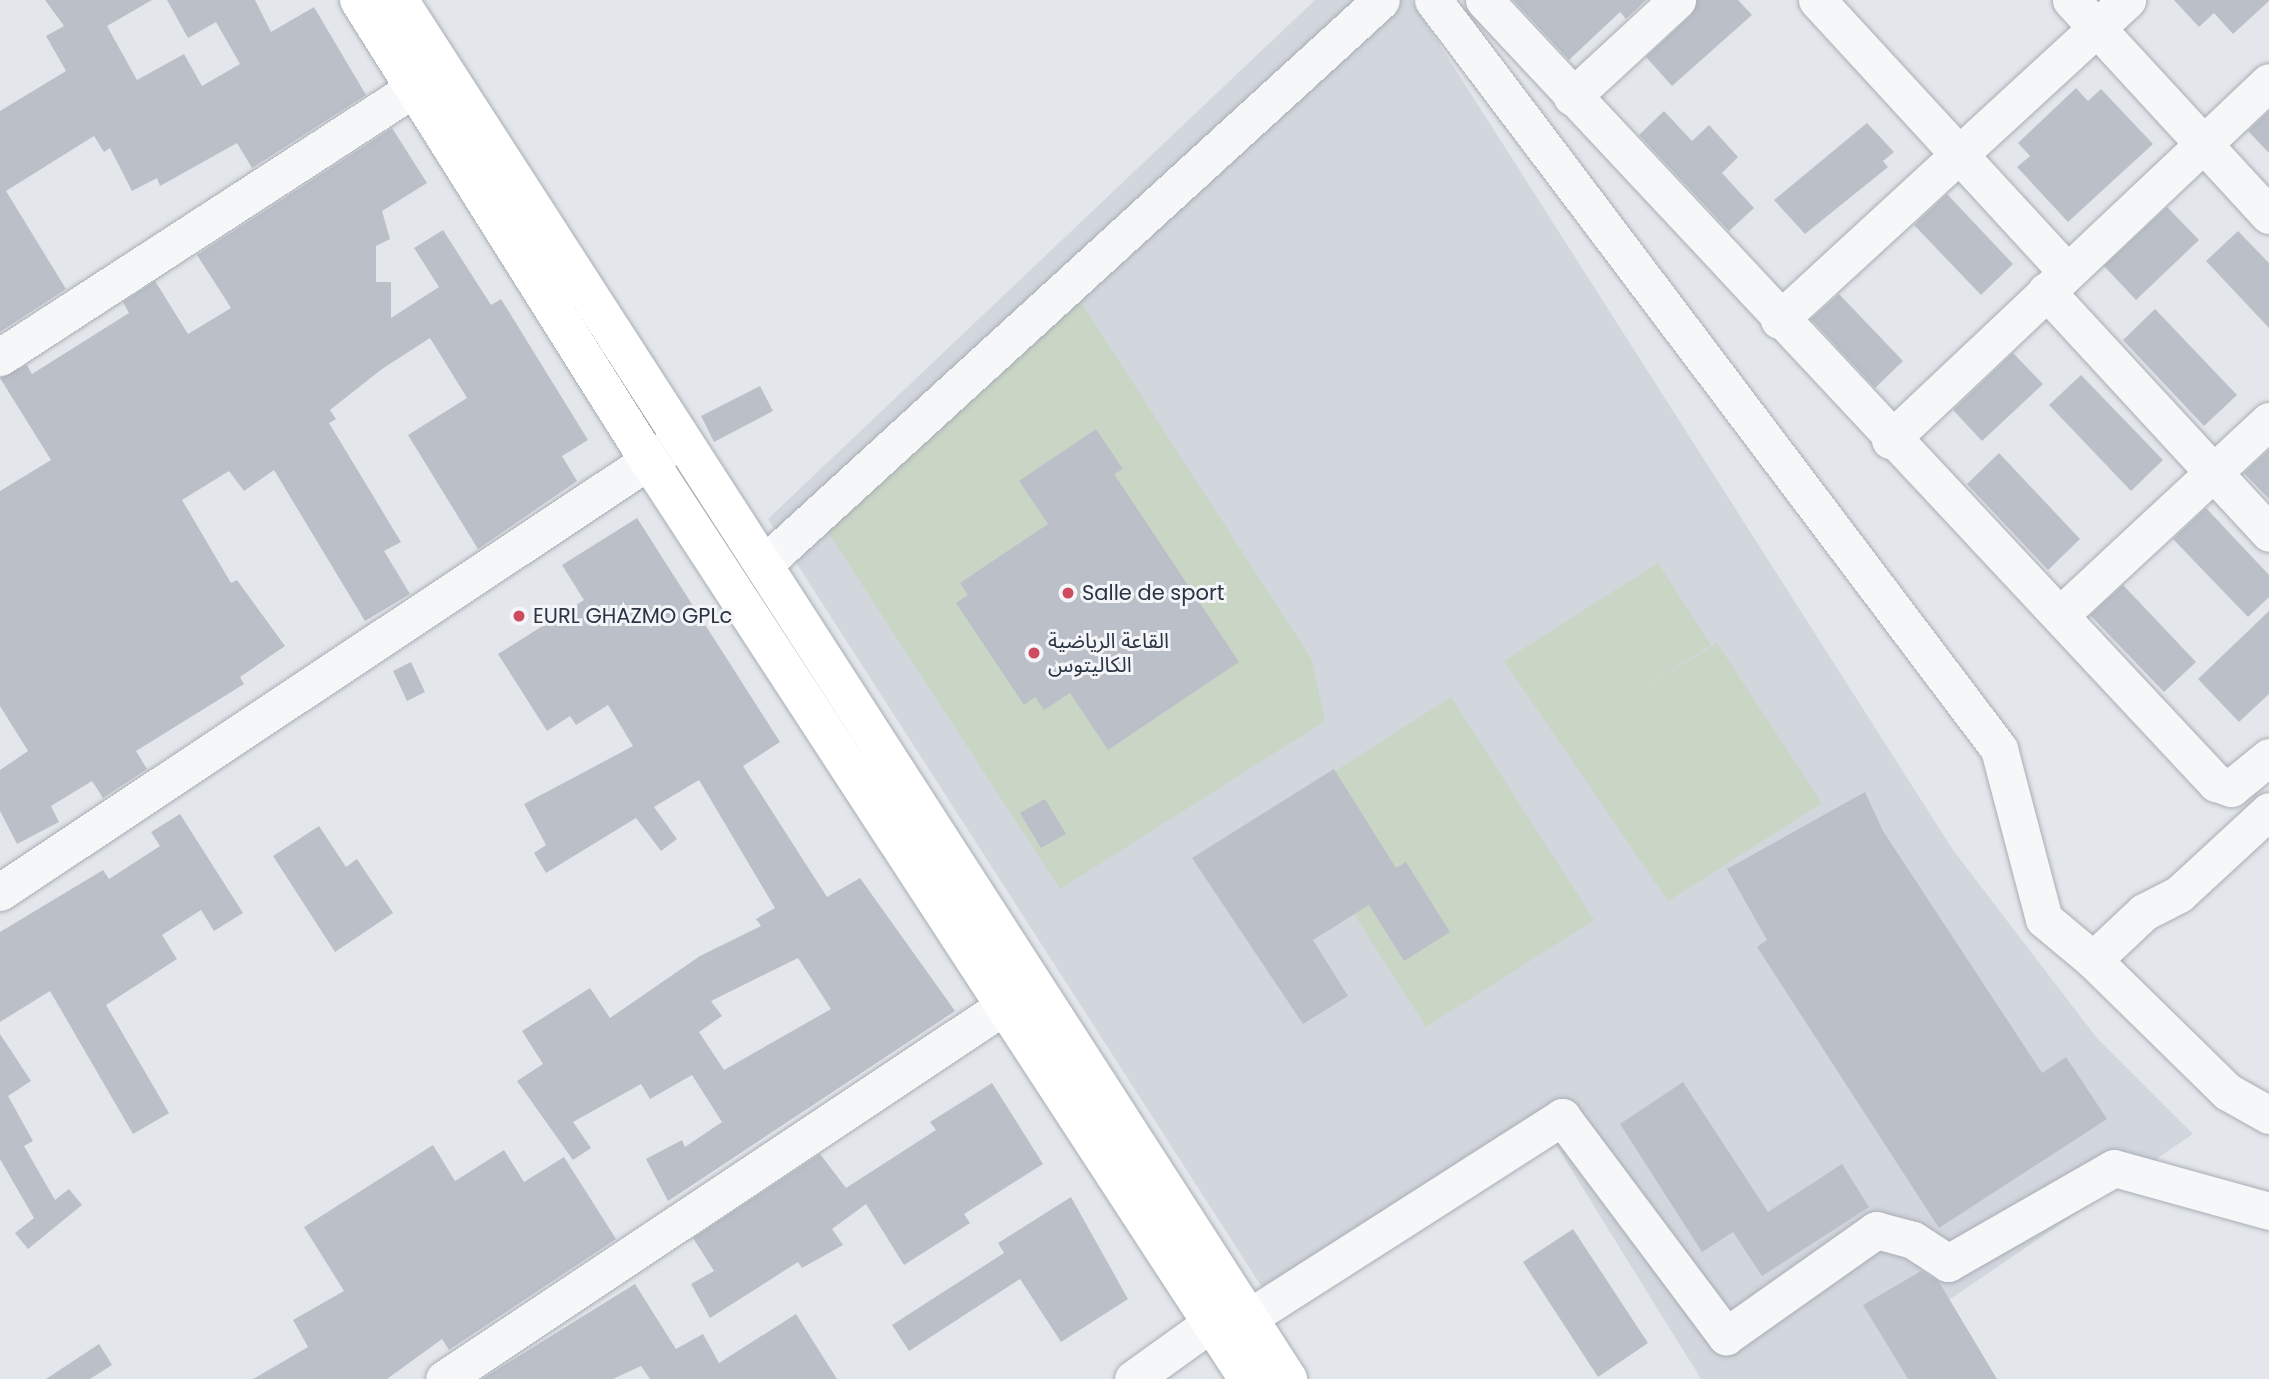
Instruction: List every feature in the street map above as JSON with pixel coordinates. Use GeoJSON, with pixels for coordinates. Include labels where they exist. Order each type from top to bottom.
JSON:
{"type":"FeatureCollection","features":[{"type":"Feature","properties":{"kind":"main road"},"geometry":{"type":"LineString","coordinates":[[359,0],[649,461],[1248,1379]]}},
{"type":"Feature","properties":{"kind":"main road"},"geometry":{"type":"LineString","coordinates":[[399,0],[1288,1379]]}},
{"type":"Feature","properties":{"kind":"street"},"geometry":{"type":"LineString","coordinates":[[763,565],[1381,0]]}},
{"type":"Feature","properties":{"kind":"street"},"geometry":{"type":"LineString","coordinates":[[1433,0],[1999,749],[2044,919],[2093,960],[2228,1091],[2269,1115]]}},
{"type":"Feature","properties":{"kind":"street"},"geometry":{"type":"LineString","coordinates":[[1484,0],[1889,440],[1899,441],[2216,783],[2231,788],[2269,757]]}},
{"type":"Feature","properties":{"kind":"street"},"geometry":{"type":"LineString","coordinates":[[1572,97],[1677,0]]}},
{"type":"Feature","properties":{"kind":"street"},"geometry":{"type":"LineString","coordinates":[[1818,0],[1959,155],[2057,282],[2214,473],[2269,533]]}},
{"type":"Feature","properties":{"kind":"street"},"geometry":{"type":"LineString","coordinates":[[2071,0],[2269,215]]}},
{"type":"Feature","properties":{"kind":"street"},"geometry":{"type":"LineString","coordinates":[[1779,320],[2127,0]]}},
{"type":"Feature","properties":{"kind":"street"},"geometry":{"type":"LineString","coordinates":[[1889,440],[2269,82]]}},
{"type":"Feature","properties":{"kind":"street"},"geometry":{"type":"LineString","coordinates":[[0,357],[415,88]]}},
{"type":"Feature","properties":{"kind":"street"},"geometry":{"type":"LineString","coordinates":[[2060,615],[2269,421]]}},
{"type":"Feature","properties":{"kind":"street"},"geometry":{"type":"LineString","coordinates":[[0,892],[682,439]]}},
{"type":"Feature","properties":{"kind":"street"},"geometry":{"type":"LineString","coordinates":[[2093,960],[2144,912],[2179,894],[2269,811]]}},
{"type":"Feature","properties":{"kind":"street"},"geometry":{"type":"LineString","coordinates":[[444,1379],[1004,1006]]}},
{"type":"Feature","properties":{"kind":"street"},"geometry":{"type":"LineString","coordinates":[[1248,1318],[1562,1117],[1726,1336],[1876,1230],[1913,1240],[1948,1263],[2114,1168],[2269,1211]]}},
{"type":"Feature","properties":{"kind":"street"},"geometry":{"type":"LineString","coordinates":[[1133,1379],[1211,1323]]}},
{"type":"Feature","properties":{"kind":"shaded area"},"geometry":{"type":"Polygon","coordinates":[[[1315,0],[1411,0],[1953,850],[2096,1037],[2193,1134],[1890,1340],[1945,1379],[1701,1379],[1540,1119],[1265,1292],[768,519],[1315,0]]]}},
{"type":"Feature","properties":{"kind":"green space","name":"Salle de sport"},"geometry":{"type":"Polygon","coordinates":[[[1080,301],[1312,660],[1325,721],[1060,889],[824,526],[1080,301]]]}},
{"type":"Feature","properties":{"kind":"green space"},"geometry":{"type":"Polygon","coordinates":[[[1658,563],[1711,645],[1587,725],[1717,643],[1822,803],[1668,901],[1504,661],[1658,563]]]}},
{"type":"Feature","properties":{"kind":"green space"},"geometry":{"type":"Polygon","coordinates":[[[1451,697],[1594,920],[1426,1027],[1284,804],[1451,697]]]}},
{"type":"Feature","properties":{"kind":"building"},"geometry":{"type":"Polygon","coordinates":[[[45,0],[152,0],[107,26],[137,80],[184,54],[202,86],[240,64],[216,22],[188,38],[167,0],[255,0],[271,32],[314,7],[366,95],[252,168],[237,143],[160,186],[157,178],[132,191],[110,148],[104,152],[94,136],[6,191],[66,289],[0,332],[0,111],[66,71],[46,36],[64,26],[45,0]]]}},
{"type":"Feature","properties":{"kind":"building"},"geometry":{"type":"Polygon","coordinates":[[[1513,0],[1646,0],[1626,19],[1620,12],[1569,60],[1513,0]]]}},
{"type":"Feature","properties":{"kind":"building"},"geometry":{"type":"Polygon","coordinates":[[[1697,0],[1738,0],[1752,15],[1672,86],[1646,57],[1691,15],[1697,0]]]}},
{"type":"Feature","properties":{"kind":"building"},"geometry":{"type":"Polygon","coordinates":[[[2174,0],[2269,1],[2233,34],[2214,13],[2199,27],[2174,0]]]}},
{"type":"Feature","properties":{"kind":"building"},"geometry":{"type":"Polygon","coordinates":[[[2076,88],[2088,101],[2101,89],[2153,144],[2068,222],[2017,167],[2030,156],[2018,143],[2076,88]]]}},
{"type":"Feature","properties":{"kind":"building"},"geometry":{"type":"Polygon","coordinates":[[[1664,111],[1692,141],[1709,125],[1738,157],[1722,173],[1754,208],[1729,231],[1639,135],[1664,111]]]}},
{"type":"Feature","properties":{"kind":"building"},"geometry":{"type":"Polygon","coordinates":[[[2269,111],[2269,153],[2248,131],[2269,111]]]}},
{"type":"Feature","properties":{"kind":"building"},"geometry":{"type":"Polygon","coordinates":[[[1867,123],[1894,152],[1883,161],[1888,167],[1805,234],[1774,200],[1867,123]]]}},
{"type":"Feature","properties":{"kind":"building"},"geometry":{"type":"Polygon","coordinates":[[[392,128],[427,183],[382,211],[390,239],[376,246],[376,282],[391,282],[391,318],[439,287],[414,248],[443,230],[491,305],[501,299],[588,440],[562,456],[577,481],[478,549],[408,435],[467,398],[430,338],[382,369],[330,410],[336,419],[329,423],[401,542],[384,551],[410,594],[365,621],[274,470],[244,491],[229,471],[182,500],[231,583],[237,580],[285,646],[240,677],[244,684],[136,751],[147,769],[103,798],[92,781],[51,806],[59,822],[17,844],[0,811],[0,770],[28,751],[0,706],[0,491],[51,460],[0,378],[27,365],[32,374],[129,313],[123,302],[155,281],[188,334],[231,308],[197,255],[392,128]]]}},
{"type":"Feature","properties":{"kind":"building"},"geometry":{"type":"Polygon","coordinates":[[[1947,194],[2013,264],[1981,295],[1914,225],[1947,194]]]}},
{"type":"Feature","properties":{"kind":"building"},"geometry":{"type":"Polygon","coordinates":[[[2167,207],[2199,240],[2136,300],[2104,266],[2167,207]]]}},
{"type":"Feature","properties":{"kind":"building"},"geometry":{"type":"Polygon","coordinates":[[[2238,231],[2269,263],[2269,328],[2206,261],[2238,231]]]}},
{"type":"Feature","properties":{"kind":"building"},"geometry":{"type":"Polygon","coordinates":[[[1839,294],[1903,361],[1875,388],[1811,319],[1839,294]]]}},
{"type":"Feature","properties":{"kind":"building"},"geometry":{"type":"Polygon","coordinates":[[[2155,309],[2237,395],[2204,426],[2123,340],[2155,309]]]}},
{"type":"Feature","properties":{"kind":"building"},"geometry":{"type":"Polygon","coordinates":[[[2013,353],[2043,384],[1982,441],[1953,410],[2013,353]]]}},
{"type":"Feature","properties":{"kind":"building"},"geometry":{"type":"Polygon","coordinates":[[[2081,375],[2163,460],[2131,491],[2049,405],[2081,375]]]}},
{"type":"Feature","properties":{"kind":"building"},"geometry":{"type":"Polygon","coordinates":[[[760,386],[773,411],[714,442],[701,416],[760,386]]]}},
{"type":"Feature","properties":{"kind":"building"},"geometry":{"type":"Polygon","coordinates":[[[1096,429],[1123,469],[1114,474],[1239,662],[1108,750],[1070,693],[1044,710],[1035,697],[1024,705],[956,603],[968,595],[960,583],[1048,524],[1019,481],[1096,429]]]}},
{"type":"Feature","properties":{"kind":"building"},"geometry":{"type":"Polygon","coordinates":[[[2269,450],[2269,499],[2244,473],[2269,450]]]}},
{"type":"Feature","properties":{"kind":"building"},"geometry":{"type":"Polygon","coordinates":[[[1999,453],[2080,539],[2048,570],[1967,484],[1999,453]]]}},
{"type":"Feature","properties":{"kind":"building"},"geometry":{"type":"Polygon","coordinates":[[[2206,508],[2269,575],[2269,597],[2248,617],[2173,539],[2206,508]]]}},
{"type":"Feature","properties":{"kind":"building"},"geometry":{"type":"Polygon","coordinates":[[[637,518],[780,742],[743,766],[827,897],[860,878],[955,1011],[668,1201],[646,1159],[682,1140],[685,1147],[722,1122],[692,1075],[650,1099],[641,1084],[573,1122],[591,1148],[573,1160],[517,1081],[543,1064],[522,1031],[590,988],[610,1018],[700,956],[761,926],[756,919],[775,908],[699,780],[654,807],[677,839],[661,851],[636,818],[546,873],[534,853],[546,845],[524,804],[633,746],[608,705],[576,725],[570,716],[547,731],[498,654],[584,600],[562,565],[637,518]],[[798,958],[711,1001],[722,1016],[699,1032],[724,1070],[831,1009],[798,958]]]}},
{"type":"Feature","properties":{"kind":"building"},"geometry":{"type":"Polygon","coordinates":[[[2123,585],[2196,662],[2164,692],[2090,615],[2123,585]]]}},
{"type":"Feature","properties":{"kind":"building"},"geometry":{"type":"Polygon","coordinates":[[[2269,611],[2269,694],[2239,722],[2198,679],[2269,611]]]}},
{"type":"Feature","properties":{"kind":"building"},"geometry":{"type":"Polygon","coordinates":[[[411,662],[425,692],[407,701],[393,671],[411,662]]]}},
{"type":"Feature","properties":{"kind":"building"},"geometry":{"type":"Polygon","coordinates":[[[1334,769],[1396,868],[1406,862],[1450,932],[1404,961],[1369,905],[1313,940],[1348,996],[1303,1024],[1192,858],[1334,769]]]}},
{"type":"Feature","properties":{"kind":"building"},"geometry":{"type":"Polygon","coordinates":[[[1865,792],[1883,831],[2042,1073],[2066,1057],[2107,1119],[1939,1228],[1757,947],[1767,940],[1727,869],[1865,792]]]}},
{"type":"Feature","properties":{"kind":"building"},"geometry":{"type":"Polygon","coordinates":[[[1045,799],[1066,834],[1041,848],[1020,813],[1045,799]]]}},
{"type":"Feature","properties":{"kind":"building"},"geometry":{"type":"Polygon","coordinates":[[[180,814],[243,913],[214,931],[201,910],[162,935],[177,959],[106,1005],[169,1113],[133,1134],[50,991],[0,1022],[0,932],[103,870],[109,879],[160,846],[151,832],[180,814]]]}},
{"type":"Feature","properties":{"kind":"building"},"geometry":{"type":"Polygon","coordinates":[[[319,826],[346,867],[357,859],[393,913],[335,952],[273,856],[319,826]]]}},
{"type":"Feature","properties":{"kind":"building"},"geometry":{"type":"Polygon","coordinates":[[[0,1034],[31,1081],[8,1096],[33,1141],[24,1146],[55,1200],[69,1189],[82,1205],[28,1249],[15,1233],[34,1218],[0,1159],[0,1034]]]}},
{"type":"Feature","properties":{"kind":"building"},"geometry":{"type":"Polygon","coordinates":[[[1683,1082],[1768,1212],[1842,1164],[1869,1207],[1762,1276],[1733,1232],[1702,1252],[1620,1124],[1683,1082]]]}},
{"type":"Feature","properties":{"kind":"building"},"geometry":{"type":"Polygon","coordinates":[[[992,1083],[1043,1164],[964,1214],[970,1223],[904,1265],[866,1204],[832,1229],[843,1245],[802,1268],[798,1262],[710,1318],[691,1284],[714,1271],[693,1238],[820,1154],[846,1188],[936,1130],[930,1122],[992,1083]]]}},
{"type":"Feature","properties":{"kind":"building"},"geometry":{"type":"Polygon","coordinates":[[[433,1145],[455,1181],[504,1150],[524,1182],[564,1157],[616,1239],[449,1350],[442,1339],[387,1379],[253,1379],[308,1347],[293,1320],[344,1291],[304,1227],[433,1145]]]}},
{"type":"Feature","properties":{"kind":"building"},"geometry":{"type":"Polygon","coordinates":[[[1071,1197],[1128,1299],[1061,1342],[1020,1279],[909,1351],[892,1325],[1004,1253],[998,1243],[1071,1197]]]}},
{"type":"Feature","properties":{"kind":"building"},"geometry":{"type":"Polygon","coordinates":[[[1573,1229],[1648,1343],[1598,1377],[1523,1262],[1573,1229]]]}},
{"type":"Feature","properties":{"kind":"building"},"geometry":{"type":"Polygon","coordinates":[[[1921,1271],[1939,1282],[1997,1379],[1908,1379],[1863,1305],[1921,1271]]]}},
{"type":"Feature","properties":{"kind":"building"},"geometry":{"type":"Polygon","coordinates":[[[635,1284],[676,1349],[703,1334],[719,1363],[796,1314],[837,1379],[650,1379],[641,1366],[613,1379],[482,1379],[635,1284]]]}},
{"type":"Feature","properties":{"kind":"building"},"geometry":{"type":"Polygon","coordinates":[[[99,1344],[112,1365],[90,1379],[46,1379],[99,1344]]]}},
{"type":"Feature","properties":{"kind":"place","name":"Salle de sport"},"geometry":{"type":"Point","coordinates":[1068,593]}},
{"type":"Feature","properties":{"kind":"place","name":"EURL GHAZMO GPLc"},"geometry":{"type":"Point","coordinates":[519,616]}},
{"type":"Feature","properties":{"kind":"place","name":"القاعة الرياضية الكاليتوس"},"geometry":{"type":"Point","coordinates":[1034,653]}}]}
